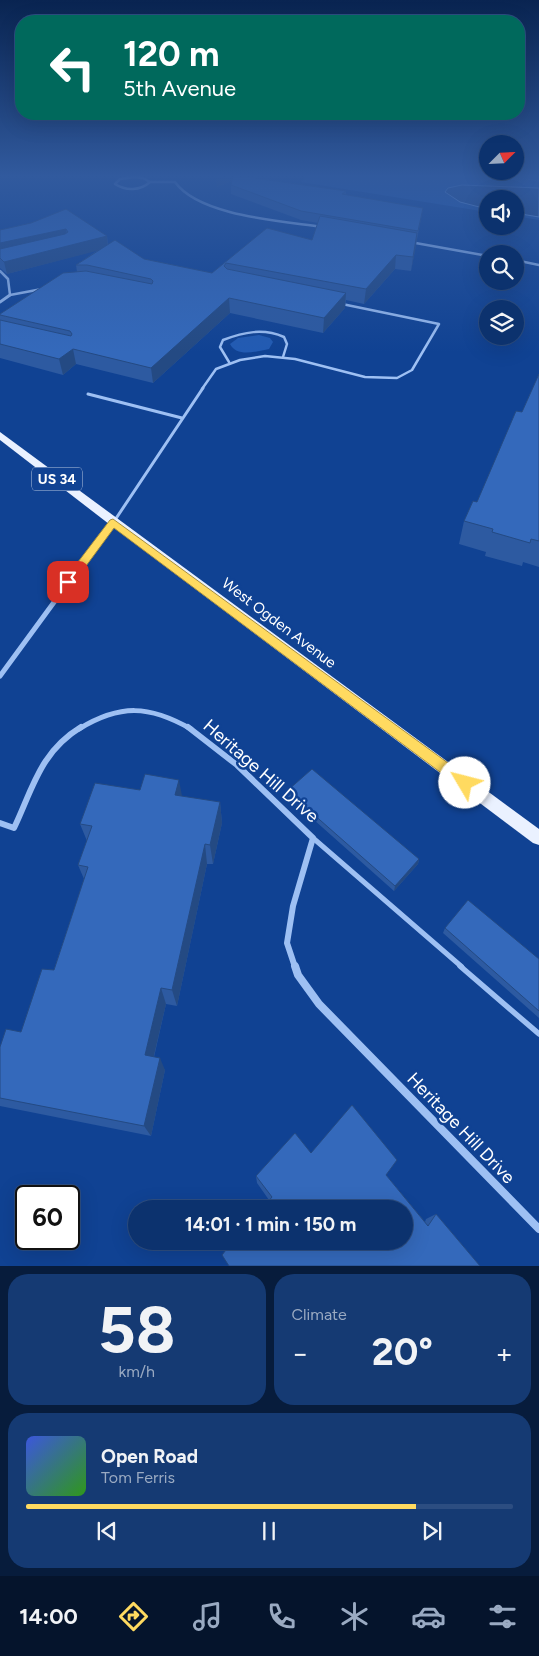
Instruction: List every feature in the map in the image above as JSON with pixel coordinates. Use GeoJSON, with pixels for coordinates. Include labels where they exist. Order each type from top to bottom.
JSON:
{"type":"FeatureCollection","features":[{"type":"Feature","properties":{"kind":"main road","name":"West Ogden Avenue"},"geometry":{"type":"LineString","coordinates":[[0,435],[113,522],[539,838]]}},
{"type":"Feature","properties":{"kind":"street"},"geometry":{"type":"LineString","coordinates":[[403,241],[479,254]]}},
{"type":"Feature","properties":{"kind":"street"},"geometry":{"type":"LineString","coordinates":[[524,262],[539,265]]}},
{"type":"Feature","properties":{"kind":"street"},"geometry":{"type":"LineString","coordinates":[[0,302],[10,295]]}},
{"type":"Feature","properties":{"kind":"street"},"geometry":{"type":"LineString","coordinates":[[0,676],[113,522]]}},
{"type":"Feature","properties":{"kind":"street","name":"Heritage Hill Drive"},"geometry":{"type":"LineString","coordinates":[[0,823],[14,828],[52,750],[74,732],[97,719],[124,710],[154,711],[184,724],[216,748],[314,838],[293,906],[287,942],[298,975],[318,1004],[539,1229]]}},
{"type":"Feature","properties":{"kind":"lane"},"geometry":{"type":"LineString","coordinates":[[0,271],[8,278],[10,295],[44,288]]}},
{"type":"Feature","properties":{"kind":"lane"},"geometry":{"type":"LineString","coordinates":[[113,522],[216,369],[229,362],[255,357],[284,357],[364,377],[395,378],[410,373],[439,324],[334,302]]}},
{"type":"Feature","properties":{"kind":"lane"},"geometry":{"type":"LineString","coordinates":[[229,362],[220,348],[223,340],[237,334],[259,331],[274,332],[284,337],[286,344],[284,357]]}},
{"type":"Feature","properties":{"kind":"lane"},"geometry":{"type":"LineString","coordinates":[[88,394],[182,418]]}},
{"type":"Feature","properties":{"kind":"lane"},"geometry":{"type":"LineString","coordinates":[[314,838],[539,1034]]}},
{"type":"Feature","properties":{"kind":"shaded area"},"geometry":{"type":"Polygon","coordinates":[[[259,335],[270,338],[273,342],[269,349],[242,352],[237,351],[230,344],[238,338],[259,335]]]}},
{"type":"Feature","properties":{"kind":"building"},"geometry":{"type":"Polygon","coordinates":[[[0,234],[42,234],[0,243],[0,234]]]}},
{"type":"Feature","properties":{"kind":"building"},"geometry":{"type":"Polygon","coordinates":[[[65,234],[104,234],[107,236],[4,262],[0,258],[0,249],[65,234]]]}},
{"type":"Feature","properties":{"kind":"building"},"geometry":{"type":"Polygon","coordinates":[[[260,234],[290,234],[312,240],[314,234],[417,234],[413,257],[396,255],[366,289],[226,263],[224,266],[227,269],[346,293],[324,318],[229,298],[151,368],[73,349],[59,359],[0,344],[0,320],[71,336],[70,331],[0,315],[63,273],[86,271],[152,284],[153,281],[151,279],[87,265],[76,265],[115,240],[144,259],[212,273],[260,234]]]}},
{"type":"Feature","properties":{"kind":"building"},"geometry":{"type":"Polygon","coordinates":[[[539,374],[539,541],[531,539],[530,543],[492,532],[493,529],[464,521],[473,501],[477,502],[516,411],[522,412],[539,374]]]}},
{"type":"Feature","properties":{"kind":"building"},"geometry":{"type":"Polygon","coordinates":[[[312,769],[419,859],[395,886],[287,791],[312,769]]]}},
{"type":"Feature","properties":{"kind":"building"},"geometry":{"type":"Polygon","coordinates":[[[145,774],[179,780],[175,795],[220,802],[210,845],[205,844],[172,990],[161,988],[145,1055],[160,1058],[144,1126],[0,1098],[0,1047],[6,1029],[21,1032],[42,969],[54,970],[88,867],[78,865],[92,826],[80,824],[95,783],[140,790],[145,774]]]}},
{"type":"Feature","properties":{"kind":"building"},"geometry":{"type":"Polygon","coordinates":[[[468,900],[539,959],[539,1011],[445,928],[468,900]]]}},
{"type":"Feature","properties":{"kind":"building"},"geometry":{"type":"Polygon","coordinates":[[[352,1105],[397,1160],[386,1175],[407,1200],[270,1200],[272,1197],[256,1176],[295,1133],[311,1153],[352,1105]]]}},
{"type":"Feature","properties":{"kind":"building"},"geometry":{"type":"Polygon","coordinates":[[[413,1208],[428,1226],[436,1214],[480,1266],[229,1266],[222,1255],[226,1250],[413,1250],[413,1208]]]}},
{"type":"Feature","properties":{"kind":"route"},"geometry":{"type":"LineString","coordinates":[[68,582],[113,522],[465,783]]}}]}
